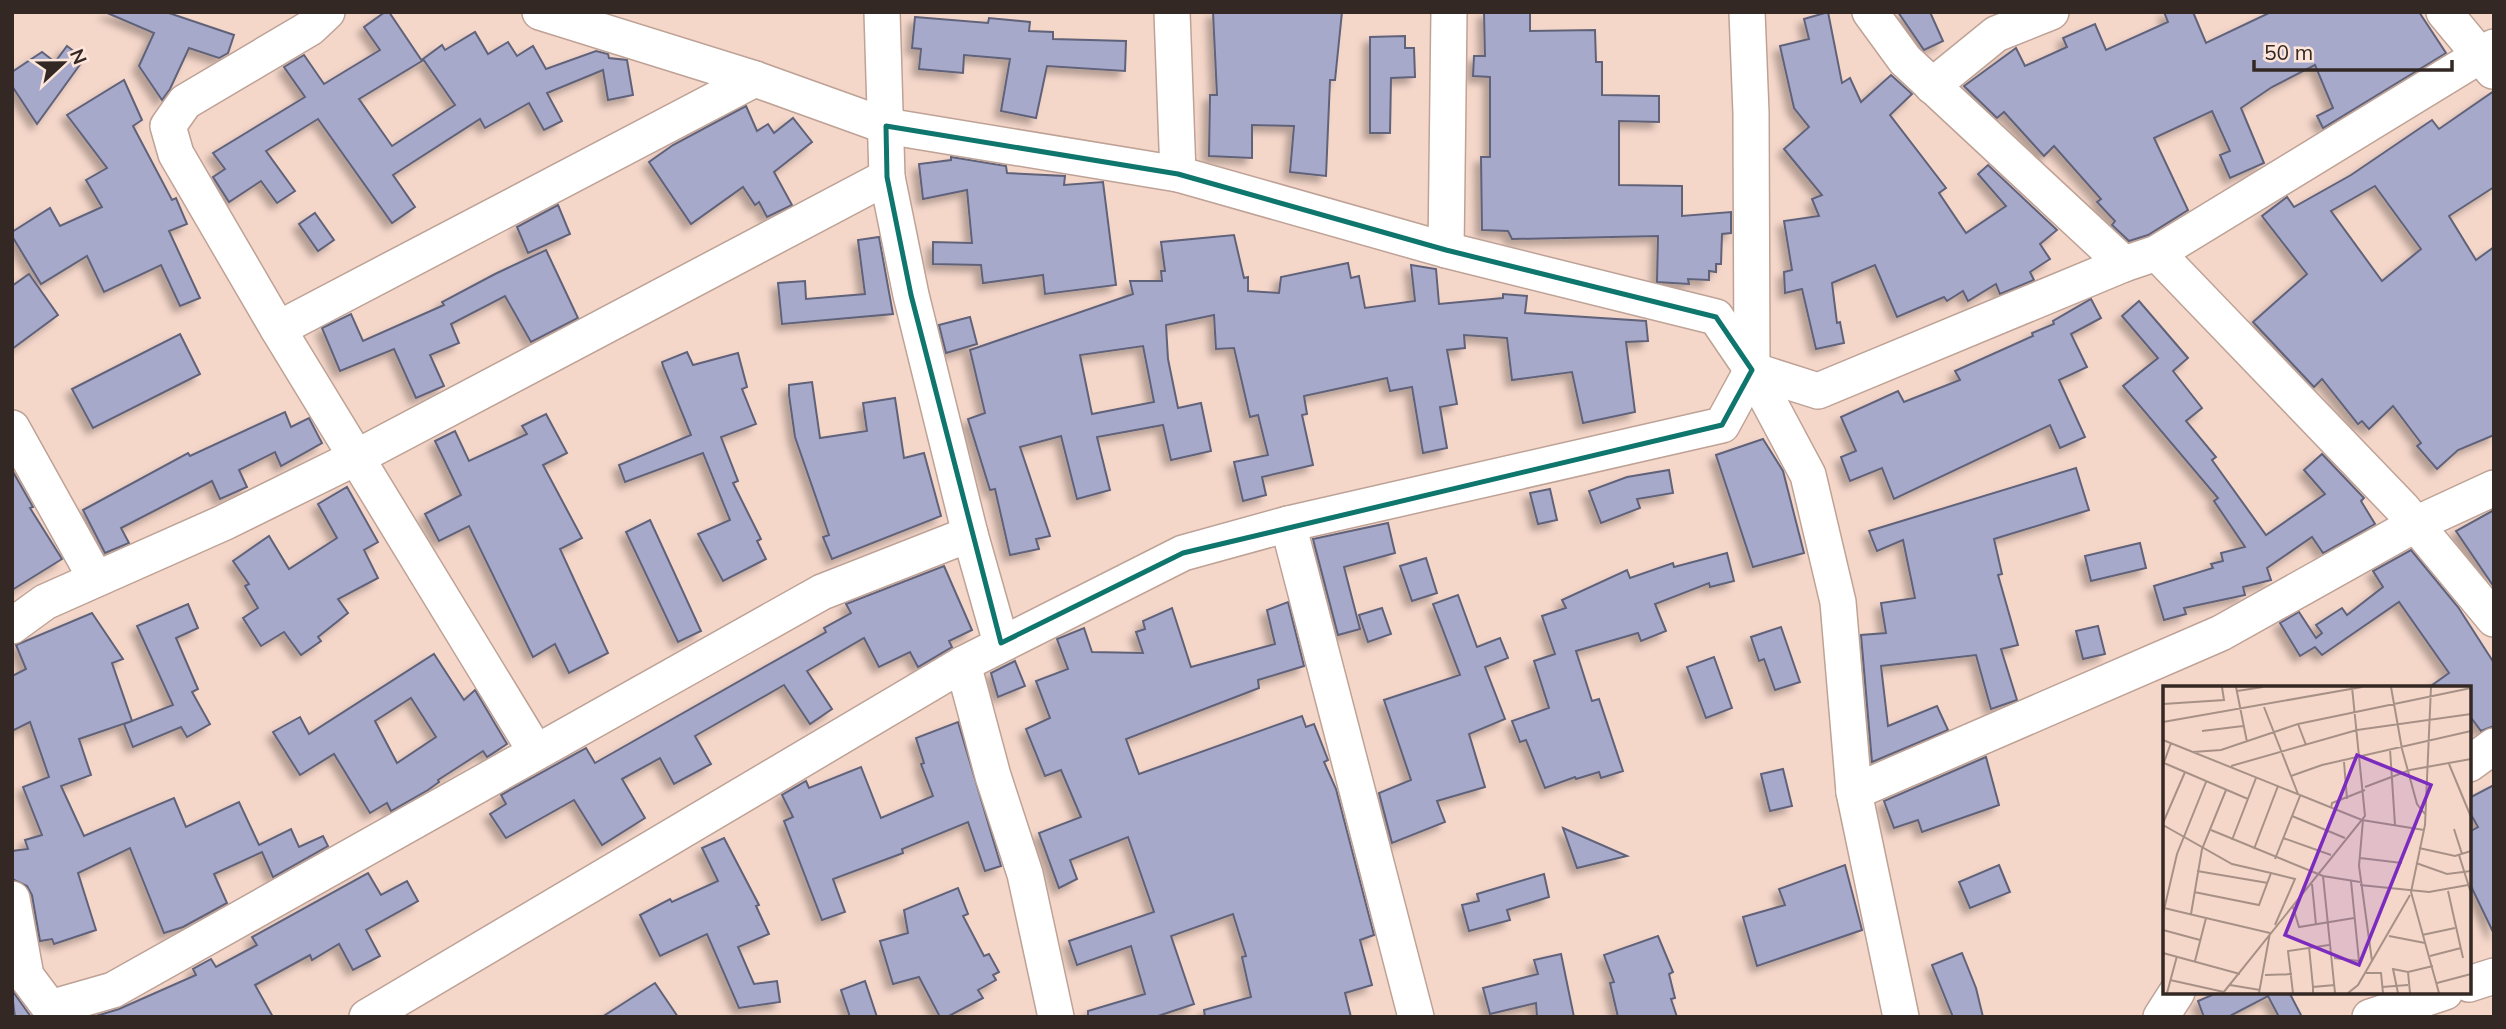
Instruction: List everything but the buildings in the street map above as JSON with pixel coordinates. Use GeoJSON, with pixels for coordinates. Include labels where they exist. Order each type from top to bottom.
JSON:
{"type":"FeatureCollection","features":[{"type":"Feature","properties":{"kind":"street"},"geometry":{"type":"LineString","coordinates":[[327,12],[310,28],[185,102],[168,126],[176,154],[278,329],[536,752]]}},
{"type":"Feature","properties":{"kind":"street"},"geometry":{"type":"LineString","coordinates":[[540,12],[755,79],[886,126],[1178,174],[1446,250],[1716,317],[1752,370],[1808,475],[1838,602],[1854,792],[1900,1017]]}},
{"type":"Feature","properties":{"kind":"street"},"geometry":{"type":"LineString","coordinates":[[882,12],[887,177],[911,295],[970,534],[1001,643]]}},
{"type":"Feature","properties":{"kind":"street"},"geometry":{"type":"LineString","coordinates":[[1172,12],[1178,174]]}},
{"type":"Feature","properties":{"kind":"street"},"geometry":{"type":"LineString","coordinates":[[1446,250],[1449,12]]}},
{"type":"Feature","properties":{"kind":"street"},"geometry":{"type":"LineString","coordinates":[[367,1017],[963,664],[1183,553],[1288,524],[1722,425],[1752,370],[1751,125],[1747,12]]}},
{"type":"Feature","properties":{"kind":"street"},"geometry":{"type":"LineString","coordinates":[[1870,12],[1905,60],[2124,264]]}},
{"type":"Feature","properties":{"kind":"street"},"geometry":{"type":"LineString","coordinates":[[1932,86],[1996,34],[2051,12]]}},
{"type":"Feature","properties":{"kind":"street"},"geometry":{"type":"LineString","coordinates":[[1752,370],[1818,391],[2124,264],[2158,253],[2489,58],[2444,12]]}},
{"type":"Feature","properties":{"kind":"street"},"geometry":{"type":"LineString","coordinates":[[278,329],[755,79]]}},
{"type":"Feature","properties":{"kind":"street"},"geometry":{"type":"LineString","coordinates":[[12,626],[45,603],[223,523],[357,457],[887,177]]}},
{"type":"Feature","properties":{"kind":"street"},"geometry":{"type":"LineString","coordinates":[[2158,253],[2416,524],[2494,619]]}},
{"type":"Feature","properties":{"kind":"street"},"geometry":{"type":"LineString","coordinates":[[12,428],[96,579]]}},
{"type":"Feature","properties":{"kind":"street"},"geometry":{"type":"LineString","coordinates":[[1854,792],[2221,633],[2416,524],[2494,488]]}},
{"type":"Feature","properties":{"kind":"street"},"geometry":{"type":"LineString","coordinates":[[1288,524],[1416,1017]]}},
{"type":"Feature","properties":{"kind":"street"},"geometry":{"type":"LineString","coordinates":[[12,899],[19,978],[50,1008],[113,990],[536,752],[712,657],[822,592],[970,534]]}},
{"type":"Feature","properties":{"kind":"street"},"geometry":{"type":"LineString","coordinates":[[963,664],[993,776],[1025,874],[1056,1017]]}},
{"type":"Feature","properties":{"kind":"street"},"geometry":{"type":"LineString","coordinates":[[2471,763],[2494,746]]}},
{"type":"Feature","properties":{"kind":"street"},"geometry":{"type":"LineString","coordinates":[[2471,983],[2494,976]]}},
{"type":"Feature","properties":{"kind":"street"},"geometry":{"type":"LineString","coordinates":[[2161,1017],[2176,994]]}},
{"type":"Feature","properties":{"kind":"street"},"geometry":{"type":"LineString","coordinates":[[2370,1017],[2439,994]]}},
{"type":"Feature","properties":{"kind":"highlighted area"},"geometry":{"type":"Polygon","coordinates":[[[886,126],[1178,174],[1446,250],[1716,317],[1752,370],[1722,425],[1183,553],[1001,643],[911,295],[887,177],[886,126]]]}}]}
